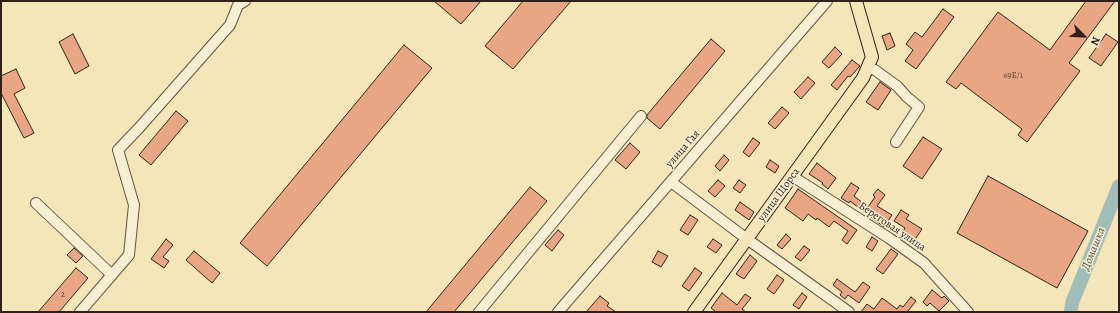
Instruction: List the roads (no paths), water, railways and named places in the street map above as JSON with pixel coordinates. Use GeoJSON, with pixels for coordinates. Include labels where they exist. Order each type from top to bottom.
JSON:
{"type":"FeatureCollection","features":[{"type":"Feature","properties":{"kind":"main road"},"geometry":{"type":"LineString","coordinates":[[856,1],[872,57],[865,73]]}},
{"type":"Feature","properties":{"kind":"main road","name":"улица Щорса"},"geometry":{"type":"LineString","coordinates":[[694,312],[865,73]]}},
{"type":"Feature","properties":{"kind":"street"},"geometry":{"type":"LineString","coordinates":[[80,312],[129,255],[134,205],[118,150],[230,25],[238,5],[245,1]]}},
{"type":"Feature","properties":{"kind":"street","name":"улица Гая"},"geometry":{"type":"LineString","coordinates":[[558,312],[827,1]]}},
{"type":"Feature","properties":{"kind":"street"},"geometry":{"type":"LineString","coordinates":[[865,73],[876,70],[898,86],[907,98],[919,107],[896,142]]}},
{"type":"Feature","properties":{"kind":"street"},"geometry":{"type":"LineString","coordinates":[[479,312],[641,116]]}},
{"type":"Feature","properties":{"kind":"street","name":"Береговая улица"},"geometry":{"type":"LineString","coordinates":[[792,176],[889,238],[924,263],[968,312]]}},
{"type":"Feature","properties":{"kind":"street"},"geometry":{"type":"LineString","coordinates":[[671,182],[747,239],[849,312]]}},
{"type":"Feature","properties":{"kind":"street"},"geometry":{"type":"LineString","coordinates":[[36,203],[112,275]]}},
{"type":"Feature","properties":{"kind":"waterway","name":"Домашка"},"geometry":{"type":"LineString","coordinates":[[1071,312],[1072,303],[1119,186]]}}]}
